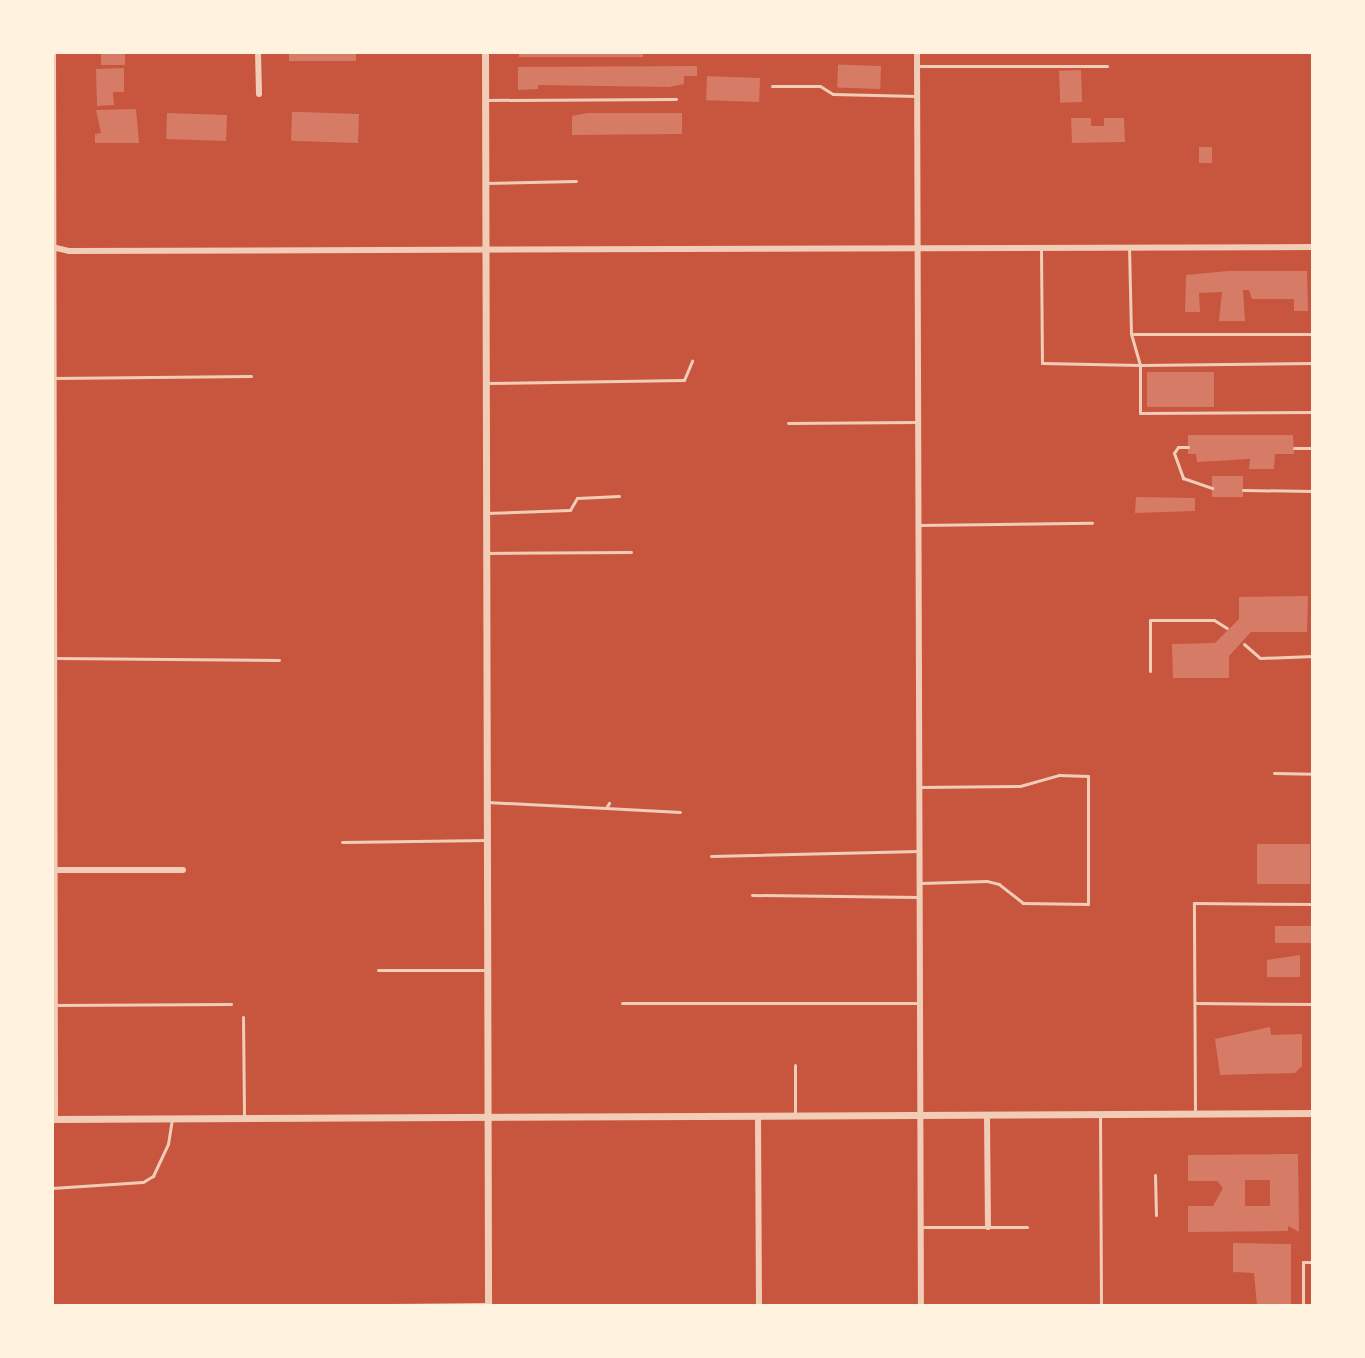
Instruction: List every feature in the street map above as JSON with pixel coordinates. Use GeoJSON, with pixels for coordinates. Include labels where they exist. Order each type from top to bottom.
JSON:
{"type":"FeatureCollection","features":[{"type":"Feature","properties":{"kind":"street"},"geometry":{"type":"LineString","coordinates":[[53,52],[54,1119],[1313,1113]]}},
{"type":"Feature","properties":{"kind":"street"},"geometry":{"type":"LineString","coordinates":[[258,52],[259,94]]}},
{"type":"Feature","properties":{"kind":"street"},"geometry":{"type":"LineString","coordinates":[[485,52],[488,1305]]}},
{"type":"Feature","properties":{"kind":"street"},"geometry":{"type":"LineString","coordinates":[[917,52],[921,1306]]}},
{"type":"Feature","properties":{"kind":"street"},"geometry":{"type":"LineString","coordinates":[[52,247],[69,251],[1313,247]]}},
{"type":"Feature","properties":{"kind":"street"},"geometry":{"type":"LineString","coordinates":[[53,870],[183,870]]}},
{"type":"Feature","properties":{"kind":"street"},"geometry":{"type":"LineString","coordinates":[[987,1115],[988,1227]]}},
{"type":"Feature","properties":{"kind":"street"},"geometry":{"type":"LineString","coordinates":[[758,1116],[759,1306]]}},
{"type":"Feature","properties":{"kind":"lane"},"geometry":{"type":"LineString","coordinates":[[917,66],[1107,66]]}},
{"type":"Feature","properties":{"kind":"lane"},"geometry":{"type":"LineString","coordinates":[[772,86],[820,86],[833,94],[917,96]]}},
{"type":"Feature","properties":{"kind":"lane"},"geometry":{"type":"LineString","coordinates":[[485,100],[676,99]]}},
{"type":"Feature","properties":{"kind":"lane"},"geometry":{"type":"LineString","coordinates":[[485,183],[576,181]]}},
{"type":"Feature","properties":{"kind":"lane"},"geometry":{"type":"LineString","coordinates":[[1129,248],[1131,334],[1140,365],[1140,413],[1313,412]]}},
{"type":"Feature","properties":{"kind":"lane"},"geometry":{"type":"LineString","coordinates":[[1041,249],[1042,363],[1313,363]]}},
{"type":"Feature","properties":{"kind":"lane"},"geometry":{"type":"LineString","coordinates":[[1131,334],[1313,334]]}},
{"type":"Feature","properties":{"kind":"lane"},"geometry":{"type":"LineString","coordinates":[[486,383],[684,380],[692,361]]}},
{"type":"Feature","properties":{"kind":"lane"},"geometry":{"type":"LineString","coordinates":[[53,378],[251,376]]}},
{"type":"Feature","properties":{"kind":"lane"},"geometry":{"type":"LineString","coordinates":[[788,423],[918,422]]}},
{"type":"Feature","properties":{"kind":"lane"},"geometry":{"type":"LineString","coordinates":[[1188,447],[1178,447],[1174,453],[1183,478],[1212,488]]}},
{"type":"Feature","properties":{"kind":"lane"},"geometry":{"type":"LineString","coordinates":[[1294,448],[1313,448]]}},
{"type":"Feature","properties":{"kind":"lane"},"geometry":{"type":"LineString","coordinates":[[1243,490],[1313,491]]}},
{"type":"Feature","properties":{"kind":"lane"},"geometry":{"type":"LineString","coordinates":[[486,513],[570,510],[577,498],[619,496]]}},
{"type":"Feature","properties":{"kind":"lane"},"geometry":{"type":"LineString","coordinates":[[918,525],[1092,523]]}},
{"type":"Feature","properties":{"kind":"lane"},"geometry":{"type":"LineString","coordinates":[[486,553],[631,552]]}},
{"type":"Feature","properties":{"kind":"lane"},"geometry":{"type":"LineString","coordinates":[[1150,671],[1150,620],[1214,620],[1227,628]]}},
{"type":"Feature","properties":{"kind":"lane"},"geometry":{"type":"LineString","coordinates":[[1244,644],[1260,658],[1313,656]]}},
{"type":"Feature","properties":{"kind":"lane"},"geometry":{"type":"LineString","coordinates":[[54,658],[279,660]]}},
{"type":"Feature","properties":{"kind":"lane"},"geometry":{"type":"LineString","coordinates":[[1274,773],[1313,774]]}},
{"type":"Feature","properties":{"kind":"lane"},"geometry":{"type":"LineString","coordinates":[[919,787],[1020,786],[1059,775],[1088,776],[1088,904],[1023,903],[999,884],[987,881],[919,883]]}},
{"type":"Feature","properties":{"kind":"lane"},"geometry":{"type":"LineString","coordinates":[[487,802],[680,812]]}},
{"type":"Feature","properties":{"kind":"lane"},"geometry":{"type":"LineString","coordinates":[[342,842],[487,840]]}},
{"type":"Feature","properties":{"kind":"lane"},"geometry":{"type":"LineString","coordinates":[[711,856],[919,851]]}},
{"type":"Feature","properties":{"kind":"lane"},"geometry":{"type":"LineString","coordinates":[[752,895],[919,897]]}},
{"type":"Feature","properties":{"kind":"lane"},"geometry":{"type":"LineString","coordinates":[[1195,1114],[1194,903],[1313,904]]}},
{"type":"Feature","properties":{"kind":"lane"},"geometry":{"type":"LineString","coordinates":[[378,970],[487,970]]}},
{"type":"Feature","properties":{"kind":"lane"},"geometry":{"type":"LineString","coordinates":[[622,1003],[919,1003]]}},
{"type":"Feature","properties":{"kind":"lane"},"geometry":{"type":"LineString","coordinates":[[1195,1003],[1313,1004]]}},
{"type":"Feature","properties":{"kind":"lane"},"geometry":{"type":"LineString","coordinates":[[55,1005],[231,1004]]}},
{"type":"Feature","properties":{"kind":"lane"},"geometry":{"type":"LineString","coordinates":[[243,1017],[244,1118]]}},
{"type":"Feature","properties":{"kind":"lane"},"geometry":{"type":"LineString","coordinates":[[795,1065],[795,1116]]}},
{"type":"Feature","properties":{"kind":"lane"},"geometry":{"type":"LineString","coordinates":[[1100,1114],[1101,1304]]}},
{"type":"Feature","properties":{"kind":"lane"},"geometry":{"type":"LineString","coordinates":[[52,1188],[143,1182],[153,1176],[168,1144],[172,1118]]}},
{"type":"Feature","properties":{"kind":"lane"},"geometry":{"type":"LineString","coordinates":[[1155,1175],[1156,1215]]}},
{"type":"Feature","properties":{"kind":"lane"},"geometry":{"type":"LineString","coordinates":[[920,1227],[1027,1227]]}},
{"type":"Feature","properties":{"kind":"lane"},"geometry":{"type":"LineString","coordinates":[[1303,1306],[1303,1262],[1313,1262]]}},
{"type":"Feature","properties":{"kind":"lane"},"geometry":{"type":"LineString","coordinates":[[293,1306],[488,1305]]}},
{"type":"Feature","properties":{"kind":"building"},"geometry":{"type":"Polygon","coordinates":[[[101,52],[125,52],[125,65],[101,65],[101,52]]]}},
{"type":"Feature","properties":{"kind":"building"},"geometry":{"type":"Polygon","coordinates":[[[289,52],[356,52],[356,61],[289,61],[289,52]]]}},
{"type":"Feature","properties":{"kind":"building"},"geometry":{"type":"Polygon","coordinates":[[[519,52],[643,52],[643,57],[519,57],[519,52]]]}},
{"type":"Feature","properties":{"kind":"building"},"geometry":{"type":"Polygon","coordinates":[[[838,64],[881,66],[880,89],[837,87],[838,64]]]}},
{"type":"Feature","properties":{"kind":"building"},"geometry":{"type":"Polygon","coordinates":[[[697,66],[697,76],[684,76],[684,84],[669,87],[538,85],[538,89],[518,90],[518,67],[697,66]]]}},
{"type":"Feature","properties":{"kind":"building"},"geometry":{"type":"Polygon","coordinates":[[[124,68],[124,92],[113,92],[114,105],[97,106],[96,69],[124,68]]]}},
{"type":"Feature","properties":{"kind":"building"},"geometry":{"type":"Polygon","coordinates":[[[1081,70],[1082,102],[1060,103],[1059,71],[1081,70]]]}},
{"type":"Feature","properties":{"kind":"building"},"geometry":{"type":"Polygon","coordinates":[[[707,76],[760,78],[759,102],[706,100],[707,76]]]}},
{"type":"Feature","properties":{"kind":"building"},"geometry":{"type":"Polygon","coordinates":[[[136,109],[139,143],[95,143],[95,134],[101,133],[96,110],[136,109]]]}},
{"type":"Feature","properties":{"kind":"building"},"geometry":{"type":"Polygon","coordinates":[[[292,112],[359,114],[358,143],[291,141],[292,112]]]}},
{"type":"Feature","properties":{"kind":"building"},"geometry":{"type":"Polygon","coordinates":[[[167,113],[227,115],[226,141],[166,139],[167,113]]]}},
{"type":"Feature","properties":{"kind":"building"},"geometry":{"type":"Polygon","coordinates":[[[587,113],[682,113],[682,134],[572,135],[572,116],[587,113]]]}},
{"type":"Feature","properties":{"kind":"building"},"geometry":{"type":"Polygon","coordinates":[[[1071,118],[1091,118],[1091,126],[1104,126],[1104,118],[1124,118],[1125,142],[1072,143],[1071,118]]]}},
{"type":"Feature","properties":{"kind":"building"},"geometry":{"type":"Polygon","coordinates":[[[1199,147],[1212,147],[1212,163],[1199,163],[1199,147]]]}},
{"type":"Feature","properties":{"kind":"building"},"geometry":{"type":"Polygon","coordinates":[[[1228,271],[1307,271],[1308,311],[1294,311],[1294,299],[1252,299],[1249,290],[1243,290],[1245,321],[1219,321],[1222,292],[1199,293],[1200,312],[1185,312],[1186,275],[1228,271]]]}},
{"type":"Feature","properties":{"kind":"building"},"geometry":{"type":"Polygon","coordinates":[[[1147,372],[1214,372],[1214,407],[1147,407],[1147,372]]]}},
{"type":"Feature","properties":{"kind":"building"},"geometry":{"type":"Polygon","coordinates":[[[1188,435],[1293,435],[1294,454],[1275,454],[1274,469],[1249,469],[1250,459],[1197,462],[1196,454],[1188,454],[1188,435]]]}},
{"type":"Feature","properties":{"kind":"building"},"geometry":{"type":"Polygon","coordinates":[[[1212,476],[1243,476],[1243,497],[1212,497],[1212,476]]]}},
{"type":"Feature","properties":{"kind":"building"},"geometry":{"type":"Polygon","coordinates":[[[1136,497],[1195,498],[1195,511],[1135,513],[1136,497]]]}},
{"type":"Feature","properties":{"kind":"building"},"geometry":{"type":"Polygon","coordinates":[[[1308,596],[1307,632],[1251,632],[1229,656],[1229,678],[1173,678],[1172,644],[1215,643],[1239,619],[1239,597],[1308,596]]]}},
{"type":"Feature","properties":{"kind":"building"},"geometry":{"type":"Polygon","coordinates":[[[1257,844],[1310,844],[1310,884],[1257,884],[1257,844]]]}},
{"type":"Feature","properties":{"kind":"building"},"geometry":{"type":"Polygon","coordinates":[[[1275,926],[1313,926],[1313,943],[1275,943],[1275,926]]]}},
{"type":"Feature","properties":{"kind":"building"},"geometry":{"type":"Polygon","coordinates":[[[1300,955],[1300,977],[1267,977],[1267,960],[1300,955]]]}},
{"type":"Feature","properties":{"kind":"building"},"geometry":{"type":"Polygon","coordinates":[[[1270,1027],[1271,1035],[1302,1034],[1302,1066],[1295,1073],[1220,1075],[1215,1039],[1270,1027]]]}},
{"type":"Feature","properties":{"kind":"building"},"geometry":{"type":"Polygon","coordinates":[[[1298,1154],[1299,1232],[1288,1226],[1288,1231],[1188,1232],[1188,1206],[1213,1206],[1223,1188],[1217,1181],[1188,1181],[1188,1155],[1298,1154]],[[1245,1180],[1245,1206],[1270,1206],[1270,1180],[1245,1180]]]}},
{"type":"Feature","properties":{"kind":"building"},"geometry":{"type":"Polygon","coordinates":[[[1233,1243],[1291,1244],[1291,1306],[1257,1306],[1254,1273],[1233,1272],[1233,1243]]]}}]}
